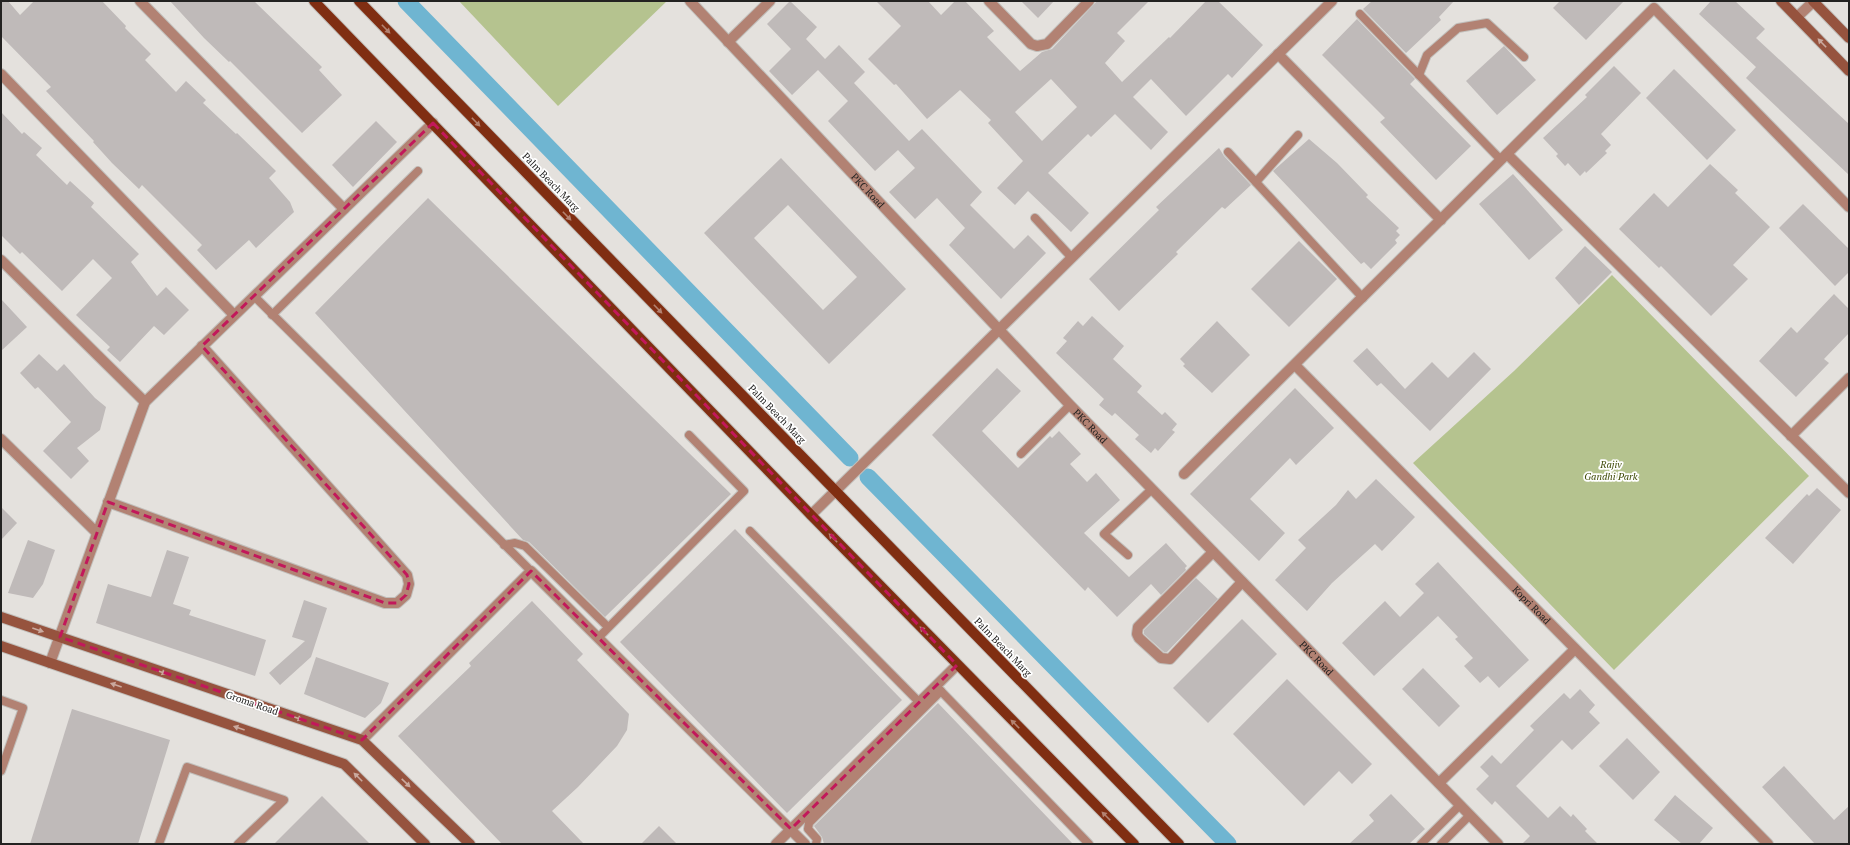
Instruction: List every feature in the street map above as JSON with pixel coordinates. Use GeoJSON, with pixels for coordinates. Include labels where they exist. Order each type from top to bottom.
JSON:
{"type":"FeatureCollection","features":[{"type":"Feature","properties":{"kind":"main road"},"geometry":{"type":"LineString","coordinates":[[314,1],[811,515],[1134,844]]}},
{"type":"Feature","properties":{"kind":"main road","name":"Palm Beach Marg"},"geometry":{"type":"LineString","coordinates":[[359,1],[1178,844]]}},
{"type":"Feature","properties":{"kind":"main road"},"geometry":{"type":"LineString","coordinates":[[1781,1],[1849,71]]}},
{"type":"Feature","properties":{"kind":"main road"},"geometry":{"type":"LineString","coordinates":[[1813,1],[1849,38]]}},
{"type":"Feature","properties":{"kind":"main road","name":"Groma Road"},"geometry":{"type":"LineString","coordinates":[[1,617],[362,740],[470,844]]}},
{"type":"Feature","properties":{"kind":"main road"},"geometry":{"type":"LineString","coordinates":[[1,646],[344,764],[425,844]]}},
{"type":"Feature","properties":{"kind":"street"},"geometry":{"type":"LineString","coordinates":[[140,1],[344,209]]}},
{"type":"Feature","properties":{"kind":"street","name":"PKC Road"},"geometry":{"type":"LineString","coordinates":[[690,1],[998,330],[1498,844]]}},
{"type":"Feature","properties":{"kind":"street"},"geometry":{"type":"LineString","coordinates":[[728,42],[770,1]]}},
{"type":"Feature","properties":{"kind":"street"},"geometry":{"type":"LineString","coordinates":[[989,1],[1031,44],[1042,46],[1047,44],[1088,1]]}},
{"type":"Feature","properties":{"kind":"street"},"geometry":{"type":"LineString","coordinates":[[811,515],[1332,1]]}},
{"type":"Feature","properties":{"kind":"street"},"geometry":{"type":"LineString","coordinates":[[1797,17],[1813,1]]}},
{"type":"Feature","properties":{"kind":"street"},"geometry":{"type":"LineString","coordinates":[[1184,474],[1296,365],[1654,8],[1849,207]]}},
{"type":"Feature","properties":{"kind":"street"},"geometry":{"type":"LineString","coordinates":[[1278,54],[1441,220]]}},
{"type":"Feature","properties":{"kind":"street"},"geometry":{"type":"LineString","coordinates":[[1,74],[234,316]]}},
{"type":"Feature","properties":{"kind":"street"},"geometry":{"type":"LineString","coordinates":[[50,662],[144,402],[433,123]]}},
{"type":"Feature","properties":{"kind":"street"},"geometry":{"type":"LineString","coordinates":[[1504,157],[1849,493]]}},
{"type":"Feature","properties":{"kind":"street"},"geometry":{"type":"LineString","coordinates":[[1,260],[144,402]]}},
{"type":"Feature","properties":{"kind":"street"},"geometry":{"type":"LineString","coordinates":[[108,502],[385,603],[396,602],[406,596],[409,584],[407,575],[202,346]]}},
{"type":"Feature","properties":{"kind":"street","name":"Kopri Road"},"geometry":{"type":"LineString","coordinates":[[1296,365],[1768,844]]}},
{"type":"Feature","properties":{"kind":"street"},"geometry":{"type":"LineString","coordinates":[[1791,436],[1849,378]]}},
{"type":"Feature","properties":{"kind":"street"},"geometry":{"type":"LineString","coordinates":[[1,439],[97,533]]}},
{"type":"Feature","properties":{"kind":"street"},"geometry":{"type":"LineString","coordinates":[[1213,552],[1138,627],[1137,634],[1139,638],[1161,658],[1170,659],[1242,582]]}},
{"type":"Feature","properties":{"kind":"street"},"geometry":{"type":"LineString","coordinates":[[362,740],[531,571],[598,638],[794,827],[805,844]]}},
{"type":"Feature","properties":{"kind":"street"},"geometry":{"type":"LineString","coordinates":[[1439,783],[1575,649]]}},
{"type":"Feature","properties":{"kind":"street"},"geometry":{"type":"LineString","coordinates":[[776,844],[920,703],[939,689],[957,665]]}},
{"type":"Feature","properties":{"kind":"lane"},"geometry":{"type":"LineString","coordinates":[[1360,14],[1419,75],[1504,157]]}},
{"type":"Feature","properties":{"kind":"lane"},"geometry":{"type":"LineString","coordinates":[[1419,75],[1427,55],[1458,28],[1472,25],[1487,23],[1524,57]]}},
{"type":"Feature","properties":{"kind":"lane"},"geometry":{"type":"LineString","coordinates":[[1256,182],[1298,135]]}},
{"type":"Feature","properties":{"kind":"lane"},"geometry":{"type":"LineString","coordinates":[[1228,152],[1363,298]]}},
{"type":"Feature","properties":{"kind":"lane"},"geometry":{"type":"LineString","coordinates":[[272,315],[418,171]]}},
{"type":"Feature","properties":{"kind":"lane"},"geometry":{"type":"LineString","coordinates":[[1035,218],[1072,258]]}},
{"type":"Feature","properties":{"kind":"lane"},"geometry":{"type":"LineString","coordinates":[[254,296],[531,571]]}},
{"type":"Feature","properties":{"kind":"lane"},"geometry":{"type":"LineString","coordinates":[[1021,454],[1070,405]]}},
{"type":"Feature","properties":{"kind":"lane"},"geometry":{"type":"LineString","coordinates":[[598,638],[744,491],[689,435]]}},
{"type":"Feature","properties":{"kind":"lane"},"geometry":{"type":"LineString","coordinates":[[1128,555],[1104,534],[1152,489]]}},
{"type":"Feature","properties":{"kind":"lane"},"geometry":{"type":"LineString","coordinates":[[750,531],[920,703]]}},
{"type":"Feature","properties":{"kind":"lane"},"geometry":{"type":"LineString","coordinates":[[504,545],[515,543],[525,546],[608,627]]}},
{"type":"Feature","properties":{"kind":"lane"},"geometry":{"type":"LineString","coordinates":[[816,844],[817,839],[808,829],[809,823],[939,689],[1089,844]]}},
{"type":"Feature","properties":{"kind":"lane"},"geometry":{"type":"LineString","coordinates":[[1,700],[23,708],[1,771]]}},
{"type":"Feature","properties":{"kind":"lane"},"geometry":{"type":"LineString","coordinates":[[159,844],[187,767],[284,800],[238,844]]}},
{"type":"Feature","properties":{"kind":"lane"},"geometry":{"type":"LineString","coordinates":[[1422,844],[1460,805]]}},
{"type":"Feature","properties":{"kind":"lane"},"geometry":{"type":"LineString","coordinates":[[1441,844],[1470,815]]}},
{"type":"Feature","properties":{"kind":"lane"},"geometry":{"type":"LineString","coordinates":[[794,827],[816,844]]}},
{"type":"Feature","properties":{"kind":"highlighted area"},"geometry":{"type":"Polygon","coordinates":[[[433,123],[957,665],[791,829],[531,571],[362,740],[60,637],[108,502],[385,603],[397,603],[406,595],[409,584],[407,575],[202,346],[433,123]]]}},
{"type":"Feature","properties":{"kind":"green space"},"geometry":{"type":"Polygon","coordinates":[[[459,1],[667,1],[558,106],[459,1]]]}},
{"type":"Feature","properties":{"kind":"green space","name":"Rajiv Gandhi Park"},"geometry":{"type":"Polygon","coordinates":[[[1612,275],[1809,476],[1614,670],[1413,463],[1514,371],[1612,275]]]}},
{"type":"Feature","properties":{"kind":"building"},"geometry":{"type":"Polygon","coordinates":[[[1,1],[8,1],[20,15],[34,1],[102,1],[126,26],[125,28],[151,54],[145,60],[176,92],[186,81],[206,100],[203,103],[236,134],[237,133],[276,171],[269,178],[290,202],[294,212],[256,248],[249,240],[216,270],[197,250],[202,245],[142,185],[139,189],[112,163],[93,142],[94,141],[46,91],[51,87],[1,36],[1,1]]]}},
{"type":"Feature","properties":{"kind":"building"},"geometry":{"type":"Polygon","coordinates":[[[170,1],[254,1],[322,67],[319,70],[342,95],[302,133],[230,61],[229,62],[204,38],[170,1]]]}},
{"type":"Feature","properties":{"kind":"building"},"geometry":{"type":"Polygon","coordinates":[[[790,1],[817,27],[806,39],[825,59],[839,45],[865,72],[854,83],[909,141],[922,129],[982,192],[970,205],[1014,249],[1028,235],[1046,253],[1001,299],[949,245],[965,228],[937,198],[915,219],[889,192],[915,168],[898,150],[875,171],[828,121],[848,101],[818,70],[792,95],[769,71],[791,49],[767,24],[790,1]]]}},
{"type":"Feature","properties":{"kind":"building"},"geometry":{"type":"Polygon","coordinates":[[[876,1],[928,1],[941,15],[955,1],[965,1],[994,31],[987,37],[1020,71],[1042,52],[1052,49],[1097,1],[1149,1],[1117,33],[1125,41],[1105,63],[1122,82],[1169,37],[1170,38],[1206,1],[1218,1],[1263,45],[1232,78],[1228,74],[1186,116],[1151,79],[1133,97],[1168,132],[1151,150],[1115,114],[1091,137],[1088,134],[1048,173],[1089,213],[1071,232],[1028,191],[1015,205],[997,188],[1023,161],[988,123],[991,120],[960,90],[927,119],[896,84],[894,85],[868,59],[901,26],[876,1]],[[1051,79],[1015,112],[1042,141],[1077,107],[1051,79]]]}},
{"type":"Feature","properties":{"kind":"building"},"geometry":{"type":"Polygon","coordinates":[[[1021,1],[1054,1],[1038,18],[1021,1]]]}},
{"type":"Feature","properties":{"kind":"building"},"geometry":{"type":"Polygon","coordinates":[[[1372,1],[1454,1],[1439,17],[1441,20],[1406,53],[1363,9],[1372,1]]]}},
{"type":"Feature","properties":{"kind":"building"},"geometry":{"type":"Polygon","coordinates":[[[1560,1],[1624,1],[1586,40],[1553,8],[1560,1]]]}},
{"type":"Feature","properties":{"kind":"building"},"geometry":{"type":"Polygon","coordinates":[[[1711,1],[1735,1],[1765,29],[1756,38],[1849,124],[1849,175],[1746,78],[1756,67],[1699,14],[1711,1]]]}},
{"type":"Feature","properties":{"kind":"building"},"geometry":{"type":"Polygon","coordinates":[[[1357,19],[1415,79],[1410,84],[1471,146],[1436,180],[1380,122],[1385,118],[1322,55],[1357,19]]]}},
{"type":"Feature","properties":{"kind":"building"},"geometry":{"type":"Polygon","coordinates":[[[1504,46],[1536,80],[1497,115],[1466,81],[1504,46]]]}},
{"type":"Feature","properties":{"kind":"building"},"geometry":{"type":"Polygon","coordinates":[[[1614,66],[1641,93],[1601,134],[1611,145],[1605,151],[1607,153],[1586,173],[1585,171],[1580,176],[1568,163],[1565,166],[1556,156],[1558,154],[1543,138],[1587,97],[1585,95],[1614,66]]]}},
{"type":"Feature","properties":{"kind":"building"},"geometry":{"type":"Polygon","coordinates":[[[1674,69],[1736,130],[1707,160],[1646,98],[1674,69]]]}},
{"type":"Feature","properties":{"kind":"building"},"geometry":{"type":"Polygon","coordinates":[[[1,112],[22,134],[24,132],[42,148],[36,155],[67,185],[70,181],[94,203],[91,207],[139,254],[131,262],[157,296],[166,287],[189,310],[164,335],[154,326],[120,362],[107,350],[110,347],[76,315],[112,278],[93,259],[62,291],[22,252],[20,254],[1,235],[1,112]]]}},
{"type":"Feature","properties":{"kind":"building"},"geometry":{"type":"Polygon","coordinates":[[[376,121],[397,142],[353,187],[332,165],[376,121]]]}},
{"type":"Feature","properties":{"kind":"building"},"geometry":{"type":"Polygon","coordinates":[[[1309,139],[1337,163],[1368,195],[1366,197],[1399,228],[1396,231],[1400,235],[1395,240],[1397,243],[1371,269],[1364,262],[1361,264],[1273,171],[1309,139]]]}},
{"type":"Feature","properties":{"kind":"building"},"geometry":{"type":"Polygon","coordinates":[[[1219,148],[1224,156],[1251,185],[1225,209],[1222,207],[1176,252],[1178,254],[1119,311],[1089,279],[1159,210],[1156,207],[1219,148]]]}},
{"type":"Feature","properties":{"kind":"building"},"geometry":{"type":"Polygon","coordinates":[[[781,158],[906,289],[829,364],[704,233],[781,158]],[[788,205],[754,238],[823,310],[857,277],[788,205]]]}},
{"type":"Feature","properties":{"kind":"building"},"geometry":{"type":"Polygon","coordinates":[[[1710,164],[1738,190],[1735,193],[1770,227],[1733,265],[1748,279],[1711,316],[1661,266],[1659,268],[1619,229],[1654,193],[1668,207],[1710,164]]]}},
{"type":"Feature","properties":{"kind":"building"},"geometry":{"type":"Polygon","coordinates":[[[1513,174],[1563,230],[1529,260],[1479,204],[1513,174]]]}},
{"type":"Feature","properties":{"kind":"building"},"geometry":{"type":"Polygon","coordinates":[[[428,198],[731,494],[605,617],[529,542],[523,540],[315,313],[428,198]]]}},
{"type":"Feature","properties":{"kind":"building"},"geometry":{"type":"Polygon","coordinates":[[[1803,204],[1849,249],[1849,272],[1835,286],[1779,228],[1803,204]]]}},
{"type":"Feature","properties":{"kind":"building"},"geometry":{"type":"Polygon","coordinates":[[[1299,241],[1337,279],[1289,327],[1251,289],[1299,241]]]}},
{"type":"Feature","properties":{"kind":"building"},"geometry":{"type":"Polygon","coordinates":[[[1585,246],[1612,272],[1579,305],[1555,278],[1585,246]]]}},
{"type":"Feature","properties":{"kind":"building"},"geometry":{"type":"Polygon","coordinates":[[[1834,294],[1849,309],[1849,333],[1824,359],[1829,363],[1796,397],[1759,361],[1791,327],[1797,333],[1834,294]]]}},
{"type":"Feature","properties":{"kind":"building"},"geometry":{"type":"Polygon","coordinates":[[[1,299],[27,327],[1,351],[1,299]]]}},
{"type":"Feature","properties":{"kind":"building"},"geometry":{"type":"Polygon","coordinates":[[[1092,316],[1124,346],[1113,359],[1142,386],[1137,392],[1162,415],[1165,412],[1177,424],[1172,430],[1175,432],[1158,451],[1155,448],[1151,453],[1135,439],[1139,435],[1115,413],[1112,416],[1099,405],[1104,399],[1056,353],[1067,341],[1063,338],[1078,321],[1083,326],[1092,316]]]}},
{"type":"Feature","properties":{"kind":"building"},"geometry":{"type":"Polygon","coordinates":[[[1217,321],[1250,355],[1212,393],[1183,366],[1185,364],[1180,359],[1217,321]]]}},
{"type":"Feature","properties":{"kind":"building"},"geometry":{"type":"Polygon","coordinates":[[[1367,348],[1405,389],[1432,362],[1448,378],[1474,352],[1491,369],[1430,431],[1381,383],[1377,386],[1353,361],[1367,348]]]}},
{"type":"Feature","properties":{"kind":"building"},"geometry":{"type":"Polygon","coordinates":[[[39,354],[57,371],[64,364],[95,398],[106,407],[100,430],[77,448],[89,461],[71,479],[43,451],[71,422],[38,387],[35,389],[20,373],[39,354]]]}},
{"type":"Feature","properties":{"kind":"building"},"geometry":{"type":"Polygon","coordinates":[[[997,368],[1021,391],[982,431],[1018,468],[1050,436],[1052,438],[1059,431],[1081,454],[1070,464],[1087,482],[1096,473],[1120,500],[1084,533],[1129,577],[1166,543],[1187,566],[1185,568],[1186,570],[1161,595],[1151,584],[1117,617],[1088,587],[1085,591],[932,435],[997,368]]]}},
{"type":"Feature","properties":{"kind":"building"},"geometry":{"type":"Polygon","coordinates":[[[1295,388],[1334,428],[1296,465],[1290,458],[1250,499],[1285,533],[1259,561],[1190,494],[1295,388]]]}},
{"type":"Feature","properties":{"kind":"building"},"geometry":{"type":"Polygon","coordinates":[[[1376,479],[1415,517],[1382,551],[1375,544],[1332,583],[1307,611],[1275,580],[1306,548],[1298,540],[1336,505],[1348,490],[1356,499],[1376,479]]]}},
{"type":"Feature","properties":{"kind":"building"},"geometry":{"type":"Polygon","coordinates":[[[1817,488],[1841,510],[1793,564],[1765,538],[1807,494],[1809,496],[1817,488]]]}},
{"type":"Feature","properties":{"kind":"building"},"geometry":{"type":"Polygon","coordinates":[[[1,507],[17,523],[1,540],[1,507]]]}},
{"type":"Feature","properties":{"kind":"building"},"geometry":{"type":"Polygon","coordinates":[[[735,529],[902,700],[787,813],[620,642],[735,529]]]}},
{"type":"Feature","properties":{"kind":"building"},"geometry":{"type":"Polygon","coordinates":[[[28,540],[55,550],[43,584],[33,598],[8,593],[28,540]]]}},
{"type":"Feature","properties":{"kind":"building"},"geometry":{"type":"Polygon","coordinates":[[[167,550],[189,557],[173,604],[191,610],[189,615],[266,640],[255,676],[96,623],[108,584],[151,597],[167,550]]]}},
{"type":"Feature","properties":{"kind":"building"},"geometry":{"type":"Polygon","coordinates":[[[1438,562],[1529,660],[1499,688],[1488,676],[1480,683],[1464,666],[1473,658],[1455,639],[1458,637],[1438,616],[1374,676],[1342,643],[1385,601],[1400,617],[1424,593],[1415,584],[1438,562]]]}},
{"type":"Feature","properties":{"kind":"building"},"geometry":{"type":"Polygon","coordinates":[[[1196,578],[1218,599],[1167,652],[1164,652],[1144,634],[1144,630],[1196,578]]]}},
{"type":"Feature","properties":{"kind":"building"},"geometry":{"type":"Polygon","coordinates":[[[304,600],[327,608],[311,657],[280,685],[269,673],[305,641],[292,637],[304,600]]]}},
{"type":"Feature","properties":{"kind":"building"},"geometry":{"type":"Polygon","coordinates":[[[532,601],[583,654],[577,660],[629,714],[627,730],[617,746],[578,787],[552,811],[584,844],[502,844],[398,736],[471,666],[469,663],[532,601]]]}},
{"type":"Feature","properties":{"kind":"building"},"geometry":{"type":"Polygon","coordinates":[[[1242,619],[1277,654],[1208,723],[1173,688],[1242,619]]]}},
{"type":"Feature","properties":{"kind":"building"},"geometry":{"type":"Polygon","coordinates":[[[316,657],[389,683],[381,703],[365,718],[304,694],[316,657]]]}},
{"type":"Feature","properties":{"kind":"building"},"geometry":{"type":"Polygon","coordinates":[[[1423,668],[1460,706],[1439,727],[1402,689],[1423,668]]]}},
{"type":"Feature","properties":{"kind":"building"},"geometry":{"type":"Polygon","coordinates":[[[1287,679],[1372,764],[1352,784],[1339,771],[1304,806],[1233,734],[1287,679]]]}},
{"type":"Feature","properties":{"kind":"building"},"geometry":{"type":"Polygon","coordinates":[[[1580,689],[1595,705],[1589,712],[1600,723],[1572,750],[1562,740],[1516,786],[1548,818],[1560,806],[1571,817],[1573,814],[1587,829],[1585,831],[1598,844],[1522,844],[1530,836],[1495,801],[1492,805],[1476,789],[1489,776],[1480,767],[1492,755],[1501,764],[1534,730],[1530,726],[1564,693],[1570,699],[1580,689]]]}},
{"type":"Feature","properties":{"kind":"building"},"geometry":{"type":"Polygon","coordinates":[[[938,703],[1073,844],[824,844],[822,837],[814,826],[938,703]]]}},
{"type":"Feature","properties":{"kind":"building"},"geometry":{"type":"Polygon","coordinates":[[[72,709],[170,740],[138,844],[30,844],[72,709]]]}},
{"type":"Feature","properties":{"kind":"building"},"geometry":{"type":"Polygon","coordinates":[[[1627,738],[1660,772],[1633,800],[1599,766],[1627,738]]]}},
{"type":"Feature","properties":{"kind":"building"},"geometry":{"type":"Polygon","coordinates":[[[1784,766],[1834,820],[1849,806],[1849,844],[1815,844],[1762,787],[1784,766]]]}},
{"type":"Feature","properties":{"kind":"building"},"geometry":{"type":"Polygon","coordinates":[[[1391,794],[1425,829],[1409,844],[1349,844],[1374,821],[1369,815],[1391,794]]]}},
{"type":"Feature","properties":{"kind":"building"},"geometry":{"type":"Polygon","coordinates":[[[1675,795],[1713,828],[1699,844],[1682,844],[1654,820],[1675,795]]]}},
{"type":"Feature","properties":{"kind":"building"},"geometry":{"type":"Polygon","coordinates":[[[322,796],[370,844],[274,844],[322,796]]]}},
{"type":"Feature","properties":{"kind":"building"},"geometry":{"type":"Polygon","coordinates":[[[659,826],[677,844],[641,844],[659,826]]]}},
{"type":"Feature","properties":{"kind":"waterway"},"geometry":{"type":"LineString","coordinates":[[406,1],[850,458]]}},
{"type":"Feature","properties":{"kind":"waterway"},"geometry":{"type":"LineString","coordinates":[[868,477],[1228,844]]}}]}
